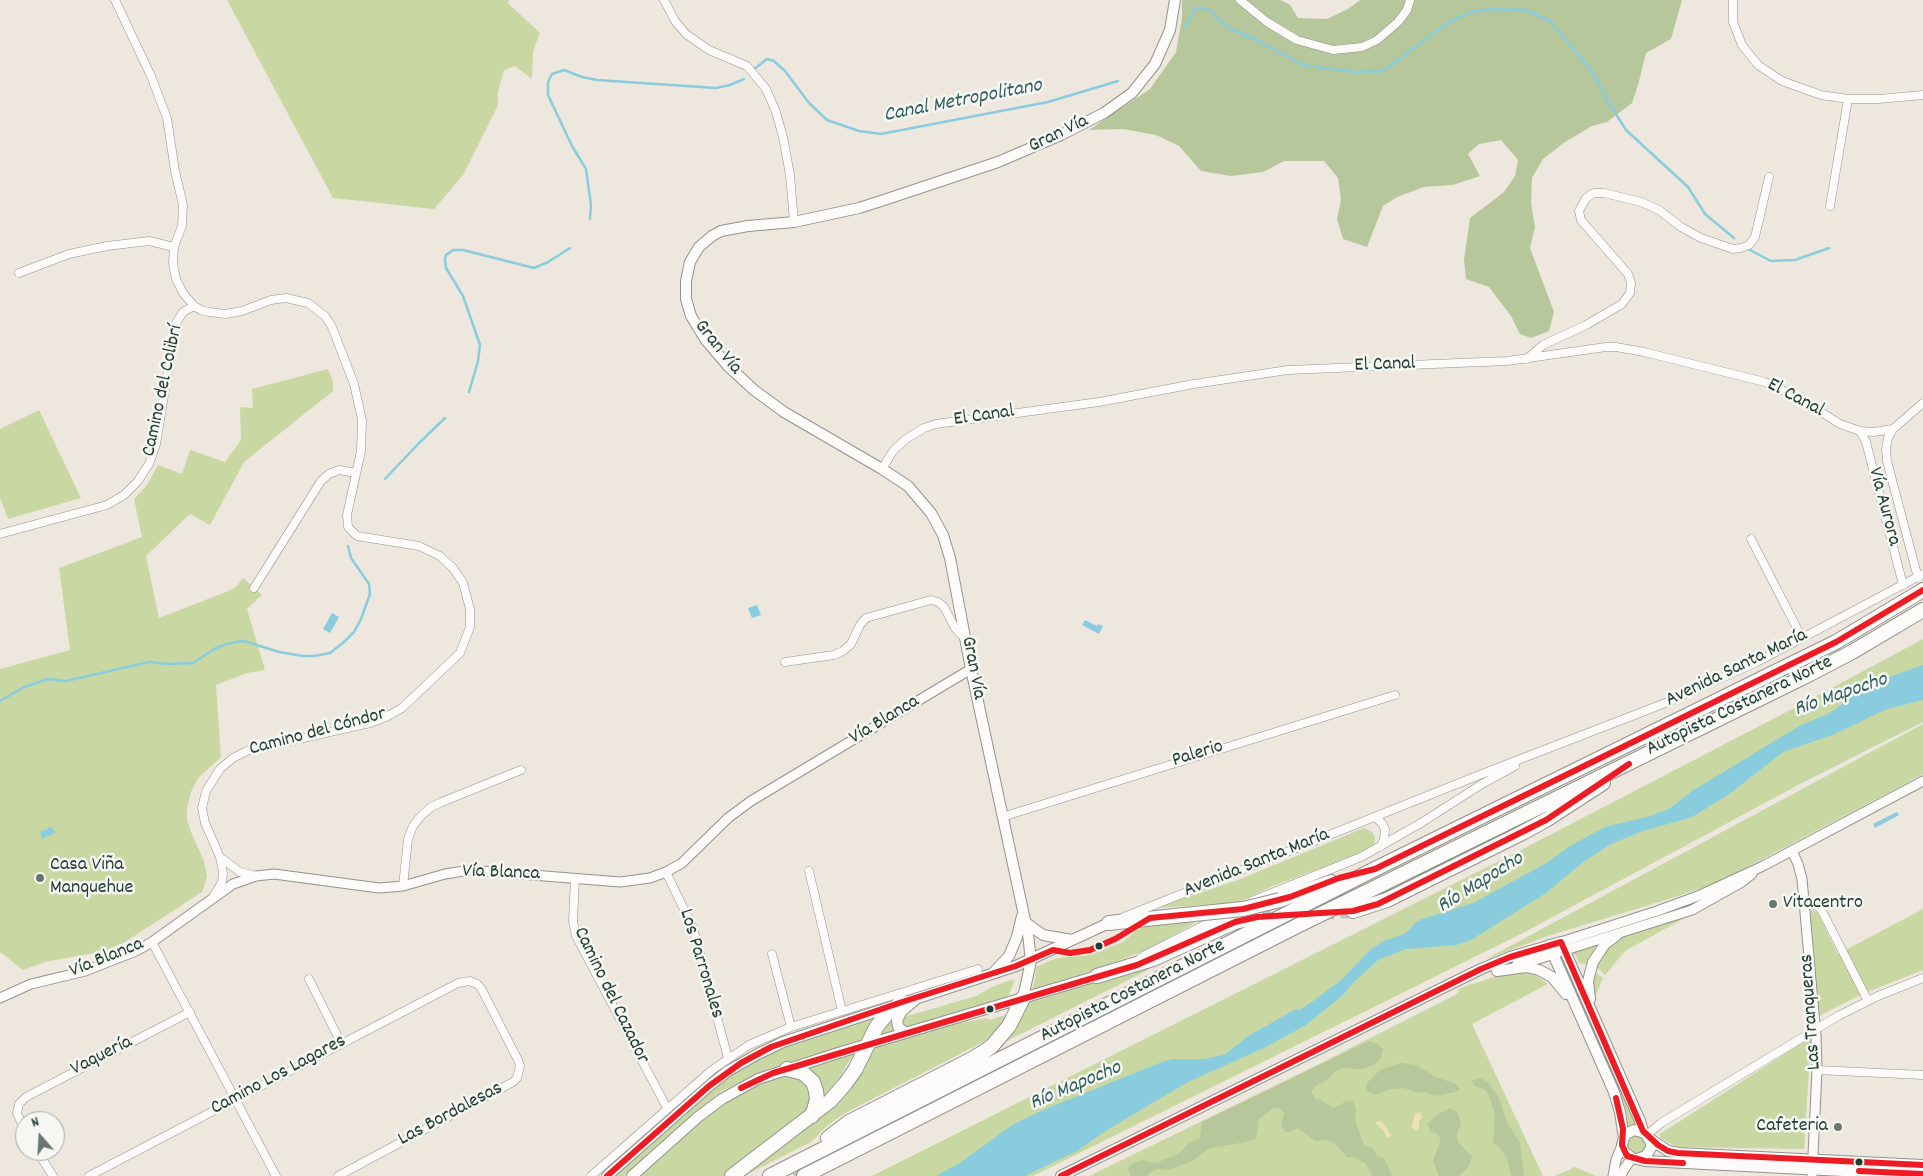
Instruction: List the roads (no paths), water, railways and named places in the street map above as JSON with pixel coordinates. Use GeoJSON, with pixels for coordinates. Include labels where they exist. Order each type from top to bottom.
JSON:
{"type":"FeatureCollection","features":[{"type":"Feature","properties":{"kind":"highway","name":"Autopista Costanera Norte"},"geometry":{"type":"LineString","coordinates":[[770,1176],[1375,869],[1827,646],[1921,581]]}},
{"type":"Feature","properties":{"kind":"highway","name":"Autopista Costanera Norte"},"geometry":{"type":"LineString","coordinates":[[804,1176],[1299,925],[1852,652],[1923,610]]}},
{"type":"Feature","properties":{"kind":"highway"},"geometry":{"type":"LineString","coordinates":[[1353,911],[1387,900],[1546,820],[1616,775],[1635,759]]}},
{"type":"Feature","properties":{"kind":"highway"},"geometry":{"type":"LineString","coordinates":[[1109,923],[1242,909],[1280,900],[1347,876],[1375,869]]}},
{"type":"Feature","properties":{"kind":"highway"},"geometry":{"type":"LineString","coordinates":[[1097,976],[1153,958],[1235,922],[1258,916]]}},
{"type":"Feature","properties":{"kind":"highway"},"geometry":{"type":"LineString","coordinates":[[828,1138],[848,1122],[972,1059],[992,1046],[1009,1026],[1023,998]]}},
{"type":"Feature","properties":{"kind":"highway"},"geometry":{"type":"LineString","coordinates":[[732,1176],[830,1101],[845,1084],[882,1019],[902,1002]]}},
{"type":"Feature","properties":{"kind":"highway"},"geometry":{"type":"LineString","coordinates":[[787,1069],[803,1073],[813,1082],[817,1097],[812,1116]]}},
{"type":"Feature","properties":{"kind":"main road","name":"Gran Vía"},"geometry":{"type":"LineString","coordinates":[[1031,961],[1024,917],[970,669],[950,558],[938,524],[916,494],[897,478],[806,426],[761,396],[741,378],[716,353],[691,316],[686,299],[686,281],[694,255],[705,241],[721,231],[794,222],[859,208],[998,162],[1054,138],[1104,113],[1132,93],[1156,64],[1170,30],[1175,0]]}},
{"type":"Feature","properties":{"kind":"main road","name":"Gran Vía"},"geometry":{"type":"LineString","coordinates":[[990,975],[1009,956],[1024,917]]}},
{"type":"Feature","properties":{"kind":"main road"},"geometry":{"type":"LineString","coordinates":[[1024,917],[1042,935],[1073,940]]}},
{"type":"Feature","properties":{"kind":"main road","name":"Avenida Santa María"},"geometry":{"type":"LineString","coordinates":[[607,1176],[688,1103],[741,1063],[783,1042],[1031,961],[1109,923]]}},
{"type":"Feature","properties":{"kind":"main road"},"geometry":{"type":"LineString","coordinates":[[1594,1017],[1589,994],[1590,968],[1600,949],[1617,935]]}},
{"type":"Feature","properties":{"kind":"main road"},"geometry":{"type":"LineString","coordinates":[[1061,1176],[1480,969],[1563,946],[1647,1135],[1651,1148],[1642,1158],[1635,1159]]}},
{"type":"Feature","properties":{"kind":"main road"},"geometry":{"type":"LineString","coordinates":[[1456,982],[1497,971],[1551,949]]}},
{"type":"Feature","properties":{"kind":"main road"},"geometry":{"type":"LineString","coordinates":[[1551,949],[1614,1092],[1620,1112],[1623,1151],[1635,1159],[1652,1162],[1923,1175]]}},
{"type":"Feature","properties":{"kind":"main road"},"geometry":{"type":"LineString","coordinates":[[1023,998],[1031,961]]}},
{"type":"Feature","properties":{"kind":"main road"},"geometry":{"type":"LineString","coordinates":[[1497,971],[1526,967],[1546,973],[1557,982],[1579,1014]]}},
{"type":"Feature","properties":{"kind":"main road","name":"Avenida Santa María"},"geometry":{"type":"LineString","coordinates":[[632,1176],[698,1117],[722,1099],[758,1079],[1097,976]]}},
{"type":"Feature","properties":{"kind":"main road"},"geometry":{"type":"LineString","coordinates":[[906,1033],[898,1027],[897,1020],[902,1012],[918,997]]}},
{"type":"Feature","properties":{"kind":"main road"},"geometry":{"type":"LineString","coordinates":[[1623,1141],[1630,1131],[1647,1135],[1668,1150],[1678,1153],[1812,1169],[1923,1165]]}},
{"type":"Feature","properties":{"kind":"street"},"geometry":{"type":"LineString","coordinates":[[115,0],[151,76],[167,118],[175,171],[183,205],[182,226],[174,247],[173,263],[176,278],[183,294],[194,306]]}},
{"type":"Feature","properties":{"kind":"street"},"geometry":{"type":"LineString","coordinates":[[664,0],[675,21],[686,34],[709,50],[747,66],[766,89],[776,112],[783,137],[790,175],[794,222]]}},
{"type":"Feature","properties":{"kind":"street"},"geometry":{"type":"LineString","coordinates":[[1240,0],[1267,22],[1297,40],[1333,50],[1346,50],[1362,47],[1387,33],[1398,22],[1410,0]]}},
{"type":"Feature","properties":{"kind":"street"},"geometry":{"type":"LineString","coordinates":[[1733,0],[1733,22],[1738,38],[1746,52],[1758,65],[1790,85],[1821,95],[1848,99],[1879,99],[1923,95]]}},
{"type":"Feature","properties":{"kind":"street"},"geometry":{"type":"LineString","coordinates":[[1830,206],[1848,99]]}},
{"type":"Feature","properties":{"kind":"street"},"geometry":{"type":"LineString","coordinates":[[1525,360],[1543,346],[1586,325],[1622,304],[1630,293],[1631,283],[1628,274],[1580,220],[1579,210],[1586,198],[1594,193],[1604,192],[1641,202],[1659,210],[1701,238],[1733,248],[1741,248],[1749,245],[1756,237],[1769,177]]}},
{"type":"Feature","properties":{"kind":"street"},"geometry":{"type":"LineString","coordinates":[[19,273],[69,254],[107,246],[149,241],[174,247]]}},
{"type":"Feature","properties":{"kind":"street","name":"Camino del Cóndor"},"geometry":{"type":"LineString","coordinates":[[194,306],[201,310],[225,314],[250,309],[271,300],[294,298],[308,303],[325,316],[332,328],[354,384],[360,411],[363,440],[347,515],[347,523],[350,530],[357,536],[419,546],[447,561],[463,583],[469,600],[471,618],[467,636],[460,653],[409,703],[394,713],[378,720],[333,732],[249,750],[226,763],[210,784],[202,808],[208,832],[220,857],[223,873],[222,882],[212,898]]}},
{"type":"Feature","properties":{"kind":"street","name":"Camino del Colibrí"},"geometry":{"type":"LineString","coordinates":[[0,534],[106,505],[124,495],[138,481],[149,464],[156,444],[176,323],[183,312],[194,306]]}},
{"type":"Feature","properties":{"kind":"street","name":"El Canal"},"geometry":{"type":"LineString","coordinates":[[882,469],[893,450],[906,439],[924,428],[936,424],[1099,402],[1194,384],[1288,370],[1525,360],[1598,348],[1616,347],[1765,382],[1801,399],[1840,424],[1860,431],[1874,432],[1893,429]]}},
{"type":"Feature","properties":{"kind":"street"},"geometry":{"type":"LineString","coordinates":[[1893,429],[1923,403]]}},
{"type":"Feature","properties":{"kind":"street","name":"Vía Aurora"},"geometry":{"type":"LineString","coordinates":[[1893,429],[1887,443],[1886,455],[1921,581]]}},
{"type":"Feature","properties":{"kind":"street","name":"Vía Aurora"},"geometry":{"type":"LineString","coordinates":[[1860,431],[1866,442],[1904,585]]}},
{"type":"Feature","properties":{"kind":"street"},"geometry":{"type":"LineString","coordinates":[[254,588],[321,481],[339,470],[356,473]]}},
{"type":"Feature","properties":{"kind":"street"},"geometry":{"type":"LineString","coordinates":[[1751,539],[1802,638]]}},
{"type":"Feature","properties":{"kind":"street","name":"Avenida Santa María"},"geometry":{"type":"LineString","coordinates":[[1109,923],[1668,702],[1731,674],[1904,585],[1921,581]]}},
{"type":"Feature","properties":{"kind":"street"},"geometry":{"type":"LineString","coordinates":[[785,662],[834,655],[843,651],[851,644],[860,625],[866,618],[930,600],[938,602],[944,607],[955,628],[966,640]]}},
{"type":"Feature","properties":{"kind":"street","name":"Vía Blanca"},"geometry":{"type":"LineString","coordinates":[[0,998],[31,984],[102,966],[136,951],[152,942],[233,884],[256,876],[274,874],[379,888],[403,886],[445,874],[470,870],[632,882],[650,878],[666,872],[689,858],[728,818],[751,801],[970,669]]}},
{"type":"Feature","properties":{"kind":"street","name":"Palerio"},"geometry":{"type":"LineString","coordinates":[[1002,816],[1395,695]]}},
{"type":"Feature","properties":{"kind":"street","name":"Avenida Santa María"},"geometry":{"type":"LineString","coordinates":[[1097,976],[1161,948],[1249,902],[1344,865],[1380,847],[1497,776],[1545,750]]}},
{"type":"Feature","properties":{"kind":"street"},"geometry":{"type":"LineString","coordinates":[[403,886],[408,838],[420,817],[442,802],[521,770]]}},
{"type":"Feature","properties":{"kind":"street"},"geometry":{"type":"LineString","coordinates":[[1563,946],[1684,902],[1756,870],[1923,781]]}},
{"type":"Feature","properties":{"kind":"street"},"geometry":{"type":"LineString","coordinates":[[1374,817],[1382,823],[1385,829],[1384,840],[1380,847]]}},
{"type":"Feature","properties":{"kind":"street","name":"Las Tranqueras"},"geometry":{"type":"LineString","coordinates":[[1792,851],[1802,878],[1815,1030],[1817,1070],[1812,1169]]}},
{"type":"Feature","properties":{"kind":"street"},"geometry":{"type":"LineString","coordinates":[[220,857],[232,868],[256,876]]}},
{"type":"Feature","properties":{"kind":"street"},"geometry":{"type":"LineString","coordinates":[[1563,946],[1617,935],[1692,910],[1742,882],[1756,870]]}},
{"type":"Feature","properties":{"kind":"street"},"geometry":{"type":"LineString","coordinates":[[809,871],[842,1011]]}},
{"type":"Feature","properties":{"kind":"street","name":"Los Parronales"},"geometry":{"type":"LineString","coordinates":[[666,872],[693,928],[728,1058]]}},
{"type":"Feature","properties":{"kind":"street","name":"Camino del Cazador"},"geometry":{"type":"LineString","coordinates":[[575,879],[573,921],[576,936],[667,1108]]}},
{"type":"Feature","properties":{"kind":"street"},"geometry":{"type":"LineString","coordinates":[[1804,903],[1818,906],[1822,911],[1868,1001]]}},
{"type":"Feature","properties":{"kind":"street"},"geometry":{"type":"LineString","coordinates":[[152,942],[276,1176]]}},
{"type":"Feature","properties":{"kind":"street"},"geometry":{"type":"LineString","coordinates":[[772,954],[791,1027]]}},
{"type":"Feature","properties":{"kind":"street"},"geometry":{"type":"LineString","coordinates":[[591,1176],[712,1070],[728,1058],[766,1037],[791,1027],[978,969]]}},
{"type":"Feature","properties":{"kind":"street"},"geometry":{"type":"LineString","coordinates":[[1647,1135],[1661,1123],[1838,1016],[1923,978]]}},
{"type":"Feature","properties":{"kind":"street"},"geometry":{"type":"LineString","coordinates":[[309,979],[341,1043]]}},
{"type":"Feature","properties":{"kind":"street","name":"Camino Los Lagares"},"geometry":{"type":"LineString","coordinates":[[89,1176],[458,983],[470,981]]}},
{"type":"Feature","properties":{"kind":"street","name":"Las Bordalesas"},"geometry":{"type":"LineString","coordinates":[[338,1176],[518,1078],[520,1066],[518,1060],[481,988],[470,981]]}},
{"type":"Feature","properties":{"kind":"street","name":"Vaquería"},"geometry":{"type":"LineString","coordinates":[[18,1111],[18,1106],[26,1097],[190,1012]]}},
{"type":"Feature","properties":{"kind":"street"},"geometry":{"type":"LineString","coordinates":[[1817,1070],[1923,1075]]}},
{"type":"Feature","properties":{"kind":"street"},"geometry":{"type":"LineString","coordinates":[[1613,1176],[1616,1160],[1623,1141]]}},
{"type":"Feature","properties":{"kind":"street"},"geometry":{"type":"LineString","coordinates":[[1621,1176],[1624,1169],[1635,1159]]}},
{"type":"Feature","properties":{"kind":"street"},"geometry":{"type":"LineString","coordinates":[[43,1161],[53,1176]]}},
{"type":"Feature","properties":{"kind":"water"},"geometry":{"type":"Polygon","coordinates":[[[757,605],[761,615],[752,618],[748,608],[757,605]]]}},
{"type":"Feature","properties":{"kind":"water"},"geometry":{"type":"Polygon","coordinates":[[[332,613],[339,617],[330,633],[323,629],[332,613]]]}},
{"type":"Feature","properties":{"kind":"water"},"geometry":{"type":"Polygon","coordinates":[[[1085,620],[1097,626],[1098,624],[1103,626],[1099,634],[1082,625],[1085,620]]]}},
{"type":"Feature","properties":{"kind":"water"},"geometry":{"type":"Polygon","coordinates":[[[1923,665],[1923,700],[1887,709],[1835,734],[1783,752],[1728,795],[1692,817],[1640,832],[1609,845],[1581,864],[1546,893],[1471,940],[1456,945],[1406,949],[1378,960],[1342,996],[1306,1025],[1266,1047],[1188,1082],[1107,1130],[1077,1151],[1025,1176],[936,1176],[960,1163],[1012,1125],[1043,1110],[1162,1062],[1172,1059],[1205,1059],[1226,1054],[1248,1036],[1296,1009],[1299,1010],[1309,1004],[1340,981],[1371,949],[1384,941],[1406,933],[1415,923],[1422,919],[1473,903],[1545,864],[1570,846],[1605,827],[1650,816],[1669,809],[1692,791],[1801,725],[1830,713],[1869,684],[1923,665]]]}},
{"type":"Feature","properties":{"kind":"water"},"geometry":{"type":"Polygon","coordinates":[[[1897,812],[1899,815],[1875,828],[1873,824],[1897,812]]]}},
{"type":"Feature","properties":{"kind":"water"},"geometry":{"type":"Polygon","coordinates":[[[52,827],[57,832],[42,839],[40,832],[52,827]]]}},
{"type":"Feature","properties":{"kind":"waterway","name":"Canal Metropolitano"},"geometry":{"type":"LineString","coordinates":[[1185,28],[1195,8],[1202,8],[1210,10],[1222,23],[1235,31],[1257,40],[1303,65],[1354,72],[1383,71],[1449,22],[1471,12],[1493,9],[1526,10],[1550,21],[1592,71],[1626,130],[1688,187],[1705,214],[1734,238]]}},
{"type":"Feature","properties":{"kind":"waterway","name":"Canal Metropolitano"},"geometry":{"type":"LineString","coordinates":[[753,70],[767,59],[774,61],[785,71],[809,103],[827,120],[859,131],[881,134],[1048,102],[1118,81]]}},
{"type":"Feature","properties":{"kind":"waterway","name":"Canal Metropolitano"},"geometry":{"type":"LineString","coordinates":[[590,219],[591,205],[586,169],[572,146],[548,95],[548,82],[552,74],[564,70],[597,80],[716,88],[744,79]]}},
{"type":"Feature","properties":{"kind":"waterway","name":"Canal Metropolitano"},"geometry":{"type":"LineString","coordinates":[[469,392],[478,361],[480,345],[463,296],[446,268],[446,255],[453,250],[463,250],[534,268],[548,262],[570,248]]}},
{"type":"Feature","properties":{"kind":"waterway","name":"Canal Metropolitano"},"geometry":{"type":"LineString","coordinates":[[1748,249],[1771,261],[1795,260],[1829,248]]}},
{"type":"Feature","properties":{"kind":"waterway","name":"Canal Metropolitano"},"geometry":{"type":"LineString","coordinates":[[385,479],[445,418]]}},
{"type":"Feature","properties":{"kind":"waterway","name":"Canal Metropolitano"},"geometry":{"type":"LineString","coordinates":[[0,701],[24,687],[48,679],[66,681],[149,662],[166,664],[193,663],[216,648],[230,643],[244,641],[279,652],[303,656],[330,653],[354,632],[370,594],[369,584],[351,558],[348,546]]}},
{"type":"Feature","properties":{"kind":"tunnel"},"geometry":{"type":"LineString","coordinates":[[1257,917],[1353,911]]}},
{"type":"Feature","properties":{"kind":"tunnel"},"geometry":{"type":"LineString","coordinates":[[795,1176],[814,1154]]}},
{"type":"Feature","properties":{"kind":"place","name":"Casa Viña Manquehue"},"geometry":{"type":"Point","coordinates":[40,878]}},
{"type":"Feature","properties":{"kind":"place","name":"Vitacentro"},"geometry":{"type":"Point","coordinates":[1773,904]}},
{"type":"Feature","properties":{"kind":"place","name":"Cafeteria"},"geometry":{"type":"Point","coordinates":[1838,1127]}},
{"type":"Feature","properties":{"kind":"water label","name":"Río Mapocho"},"geometry":{"type":"Point","coordinates":[1841,696]}},
{"type":"Feature","properties":{"kind":"water label","name":"Río Mapocho"},"geometry":{"type":"Point","coordinates":[1481,884]}},
{"type":"Feature","properties":{"kind":"water label","name":"Río Mapocho"},"geometry":{"type":"Point","coordinates":[1076,1087]}}]}
